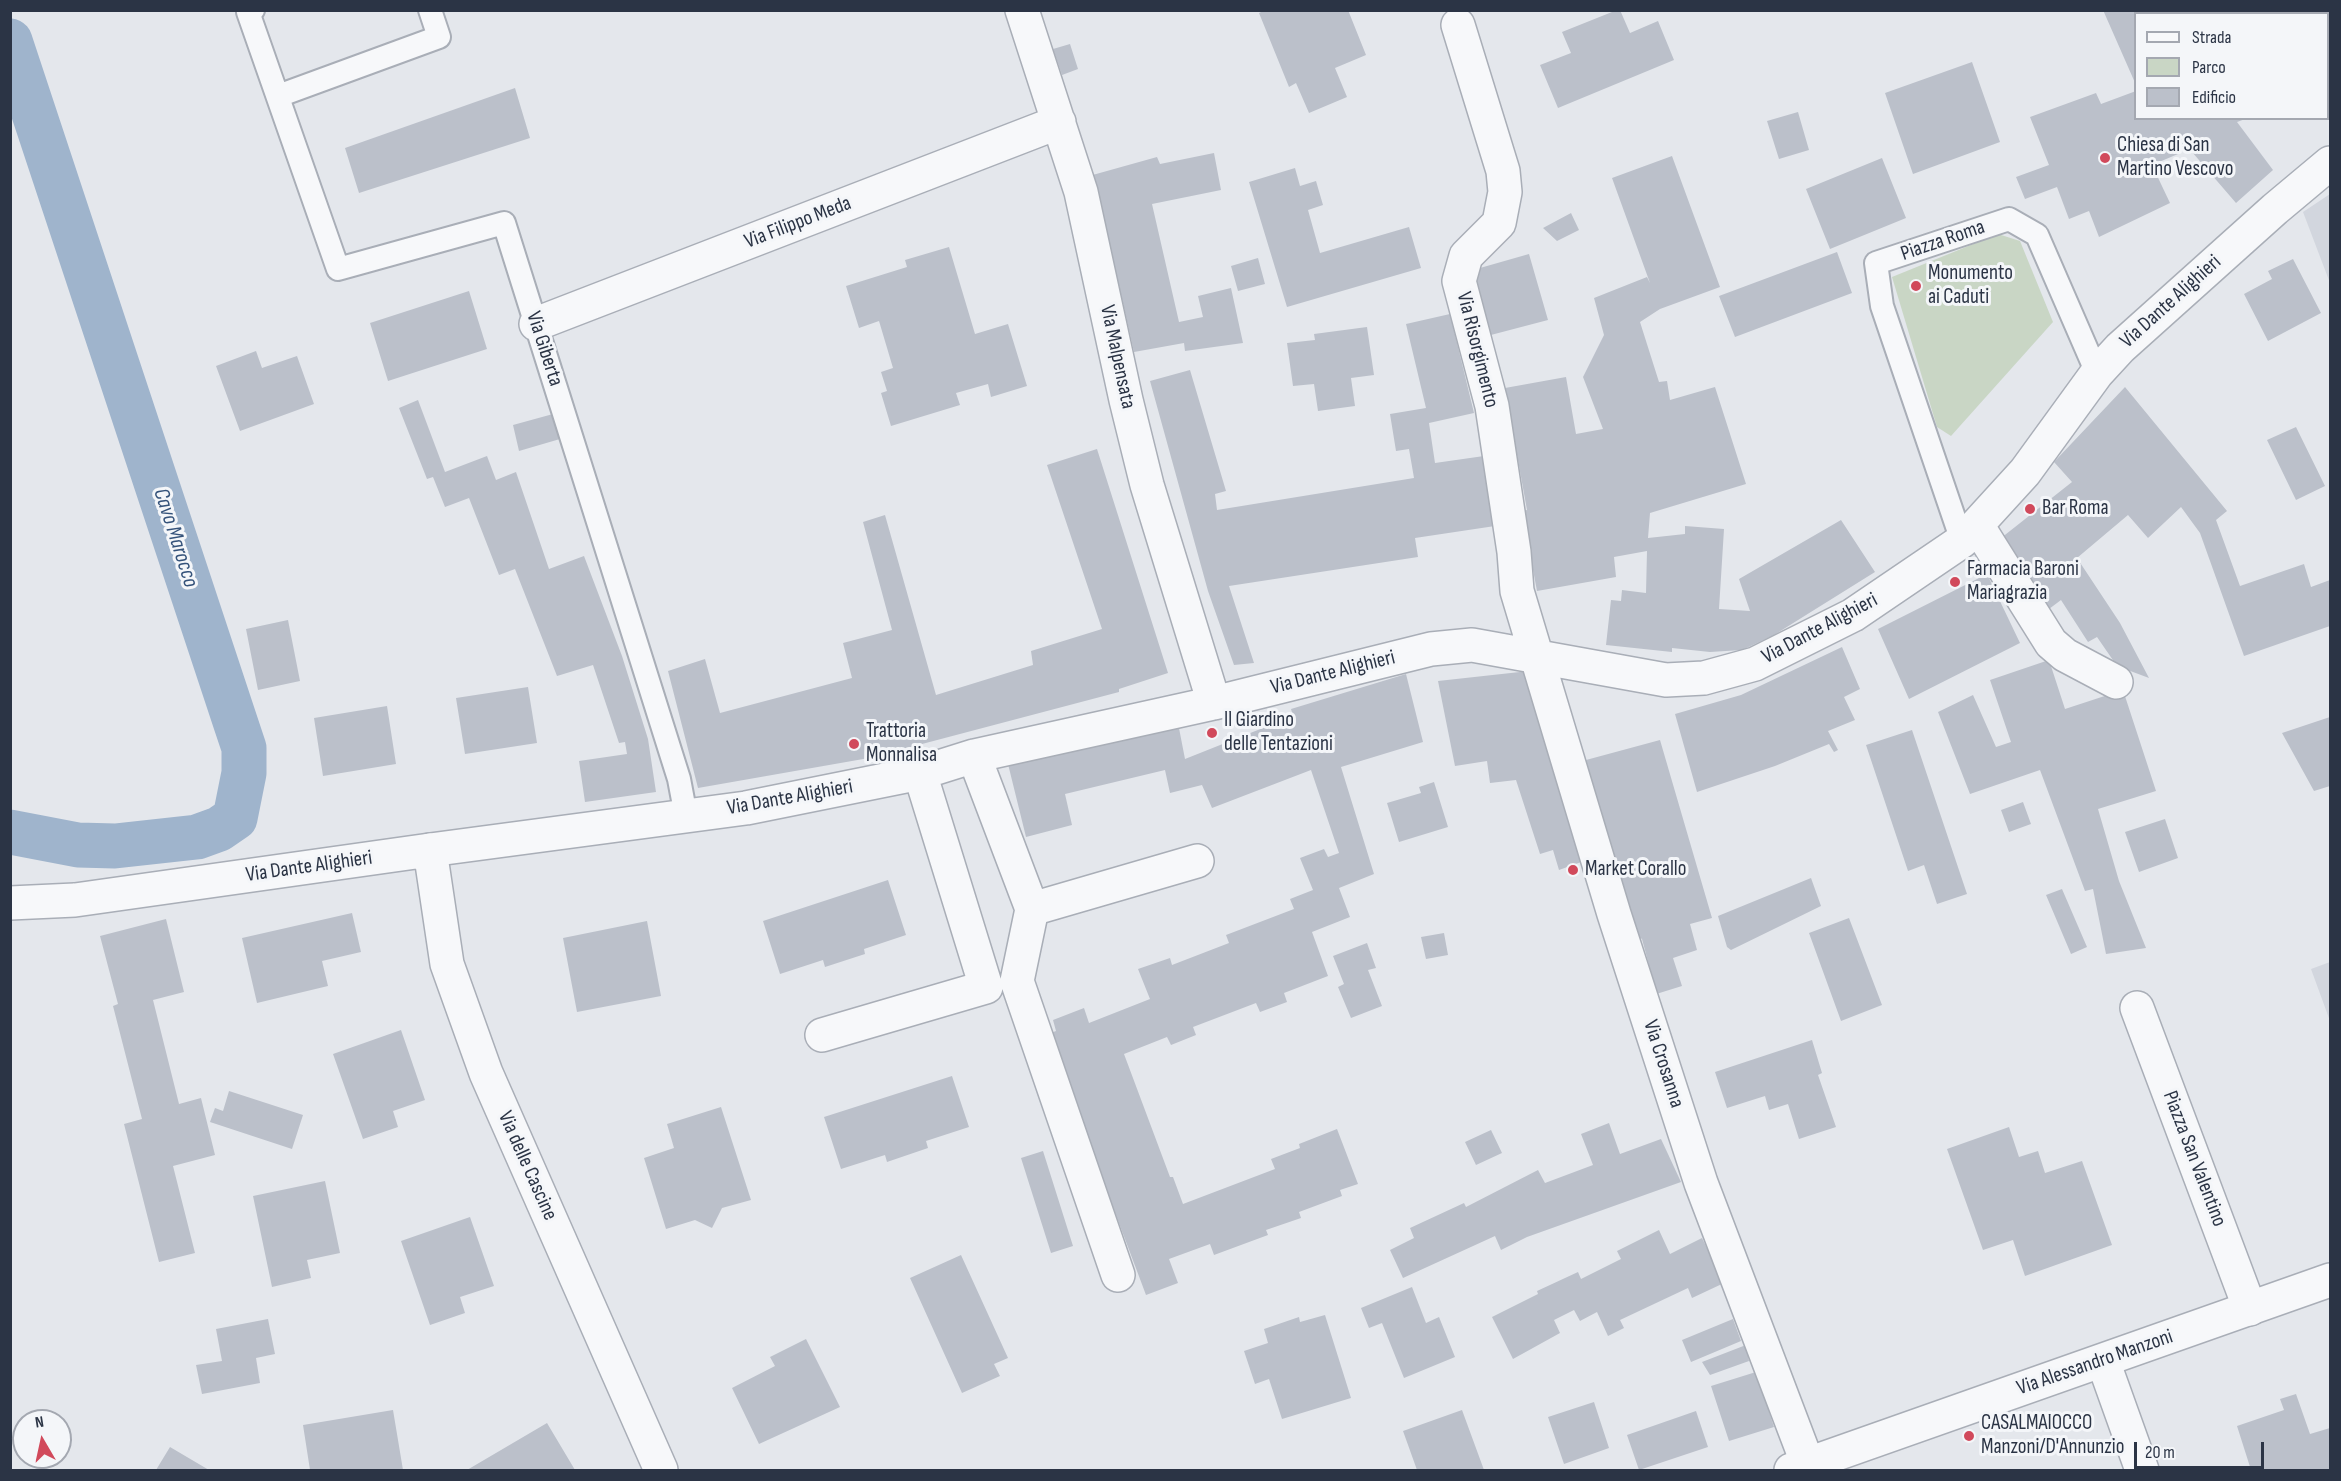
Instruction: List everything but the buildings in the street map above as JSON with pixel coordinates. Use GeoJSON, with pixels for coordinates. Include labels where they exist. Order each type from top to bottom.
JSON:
{"type":"FeatureCollection","features":[{"type":"Feature","properties":{"kind":"street","name":"Via Malpensata"},"geometry":{"type":"LineString","coordinates":[[1022,10],[1081,192],[1126,400],[1148,485],[1214,703]]}},
{"type":"Feature","properties":{"kind":"street","name":"Via Risorgimento"},"geometry":{"type":"LineString","coordinates":[[1458,25],[1503,171],[1505,192],[1499,223],[1466,256],[1461,267],[1460,288],[1492,406],[1514,552],[1517,591],[1539,657]]}},
{"type":"Feature","properties":{"kind":"street","name":"Via Filippo Meda"},"geometry":{"type":"LineString","coordinates":[[536,324],[1059,122]]}},
{"type":"Feature","properties":{"kind":"street","name":"Via Dante Alighieri"},"geometry":{"type":"LineString","coordinates":[[10,903],[75,900],[746,808],[920,773],[974,756],[1214,703],[1431,649],[1472,645],[1666,680],[1704,678],[1736,670],[1770,658],[1852,615],[1969,533],[2025,472],[2097,373],[2120,348],[2266,217],[2331,164]]}},
{"type":"Feature","properties":{"kind":"street"},"geometry":{"type":"LineString","coordinates":[[1969,533],[2051,643],[2065,655],[2116,682]]}},
{"type":"Feature","properties":{"kind":"street","name":"Via Crosanna"},"geometry":{"type":"LineString","coordinates":[[1539,657],[1614,914],[1701,1183],[1803,1468]]}},
{"type":"Feature","properties":{"kind":"street"},"geometry":{"type":"LineString","coordinates":[[974,756],[1032,909],[1017,981],[1118,1275]]}},
{"type":"Feature","properties":{"kind":"street"},"geometry":{"type":"LineString","coordinates":[[822,1035],[986,987],[920,773]]}},
{"type":"Feature","properties":{"kind":"street","name":"Via delle Cascine"},"geometry":{"type":"LineString","coordinates":[[430,850],[447,964],[486,1073],[661,1470]]}},
{"type":"Feature","properties":{"kind":"street"},"geometry":{"type":"LineString","coordinates":[[1032,909],[1197,861]]}},
{"type":"Feature","properties":{"kind":"street","name":"Piazza San Valentino"},"geometry":{"type":"LineString","coordinates":[[2137,1008],[2250,1309]]}},
{"type":"Feature","properties":{"kind":"street","name":"Via Alessandro Manzoni"},"geometry":{"type":"LineString","coordinates":[[1803,1468],[2331,1280]]}},
{"type":"Feature","properties":{"kind":"street"},"geometry":{"type":"LineString","coordinates":[[2103,1361],[2142,1470]]}},
{"type":"Feature","properties":{"kind":"lane","name":"Via Giberta"},"geometry":{"type":"LineString","coordinates":[[253,10],[248,12],[338,269],[504,223],[679,779],[686,816]]}},
{"type":"Feature","properties":{"kind":"lane"},"geometry":{"type":"LineString","coordinates":[[278,96],[439,37],[430,10]]}},
{"type":"Feature","properties":{"kind":"lane","name":"Piazza Roma"},"geometry":{"type":"LineString","coordinates":[[1969,533],[1882,306],[1876,263],[2009,219],[2037,235],[2097,373]]}},
{"type":"Feature","properties":{"kind":"shaded area"},"geometry":{"type":"Polygon","coordinates":[[[2330,194],[2330,283],[2303,212],[2330,194]]]}},
{"type":"Feature","properties":{"kind":"shaded area"},"geometry":{"type":"Polygon","coordinates":[[[2330,962],[2330,1021],[2311,969],[2330,962]]]}},
{"type":"Feature","properties":{"kind":"green space"},"geometry":{"type":"Polygon","coordinates":[[[1998,234],[2020,241],[2053,322],[1951,436],[1937,427],[1892,277],[1998,234]]]}},
{"type":"Feature","properties":{"kind":"waterway","name":"Cavo Marocco"},"geometry":{"type":"LineString","coordinates":[[10,41],[244,748],[244,773],[235,818],[219,829],[197,837],[115,846],[78,845],[10,832]]}},
{"type":"Feature","properties":{"kind":"place","name":"Chiesa di San Martino Vescovo"},"geometry":{"type":"Point","coordinates":[2105,158]}},
{"type":"Feature","properties":{"kind":"place","name":"Monumento ai Caduti"},"geometry":{"type":"Point","coordinates":[1916,286]}},
{"type":"Feature","properties":{"kind":"place","name":"Bar Roma"},"geometry":{"type":"Point","coordinates":[2030,509]}},
{"type":"Feature","properties":{"kind":"place","name":"Farmacia Baroni Mariagrazia"},"geometry":{"type":"Point","coordinates":[1955,582]}},
{"type":"Feature","properties":{"kind":"place","name":"Il Giardino delle Tentazioni"},"geometry":{"type":"Point","coordinates":[1212,733]}},
{"type":"Feature","properties":{"kind":"place","name":"Trattoria Monnalisa"},"geometry":{"type":"Point","coordinates":[854,744]}},
{"type":"Feature","properties":{"kind":"place","name":"Market Corallo"},"geometry":{"type":"Point","coordinates":[1573,870]}},
{"type":"Feature","properties":{"kind":"place","name":"CASALMAIOCCO Manzoni/D'Annunzio"},"geometry":{"type":"Point","coordinates":[1969,1436]}}]}
